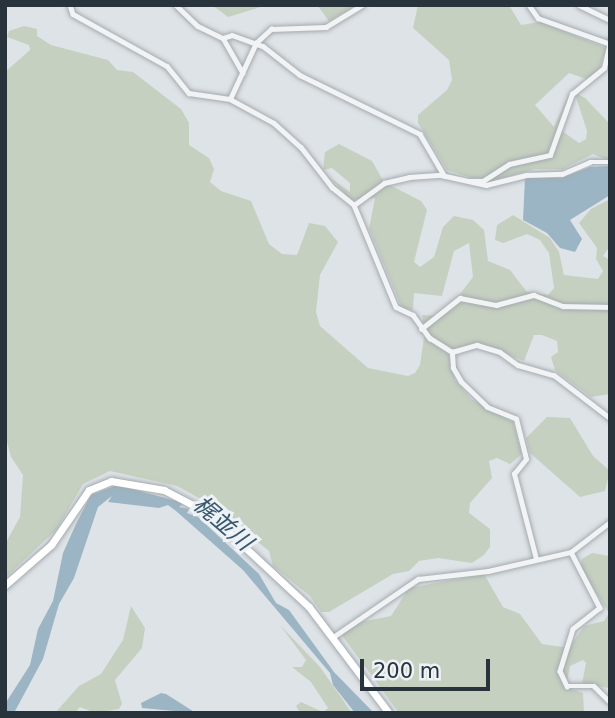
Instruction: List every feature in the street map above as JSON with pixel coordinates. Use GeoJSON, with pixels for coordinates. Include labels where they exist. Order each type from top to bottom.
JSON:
{"type":"FeatureCollection","features":[{"type":"Feature","properties":{"kind":"main road"},"geometry":{"type":"LineString","coordinates":[[5,586],[58,537],[89,489],[122,481],[180,496],[208,513],[309,607],[389,713]]}},
{"type":"Feature","properties":{"kind":"street"},"geometry":{"type":"LineString","coordinates":[[70,5],[73,14],[167,66],[189,93],[230,99],[286,134],[355,205],[377,252],[393,300],[400,310],[413,315],[421,329],[452,352],[453,368],[461,382],[487,407],[516,419],[526,459],[514,474],[536,559]]}},
{"type":"Feature","properties":{"kind":"street"},"geometry":{"type":"LineString","coordinates":[[176,5],[191,22],[223,38],[243,73]]}},
{"type":"Feature","properties":{"kind":"street"},"geometry":{"type":"LineString","coordinates":[[230,99],[256,43],[275,28],[326,27],[362,5]]}},
{"type":"Feature","properties":{"kind":"street"},"geometry":{"type":"LineString","coordinates":[[457,180],[483,181],[509,164],[546,158],[558,144],[572,94],[604,68],[609,42],[538,18],[529,5]]}},
{"type":"Feature","properties":{"kind":"street"},"geometry":{"type":"LineString","coordinates":[[579,5],[610,20]]}},
{"type":"Feature","properties":{"kind":"street"},"geometry":{"type":"LineString","coordinates":[[223,38],[232,35],[275,52],[300,75],[420,134],[444,175]]}},
{"type":"Feature","properties":{"kind":"street"},"geometry":{"type":"LineString","coordinates":[[355,205],[395,180],[444,175],[486,185],[526,175],[562,174],[590,162],[610,162]]}},
{"type":"Feature","properties":{"kind":"street"},"geometry":{"type":"LineString","coordinates":[[421,329],[460,298],[496,304],[534,295],[563,306],[610,307]]}},
{"type":"Feature","properties":{"kind":"street"},"geometry":{"type":"LineString","coordinates":[[452,352],[477,345],[500,352],[518,365],[554,375],[610,418]]}},
{"type":"Feature","properties":{"kind":"street"},"geometry":{"type":"LineString","coordinates":[[333,638],[418,579],[488,571],[572,552],[610,522]]}},
{"type":"Feature","properties":{"kind":"street"},"geometry":{"type":"LineString","coordinates":[[572,552],[600,608],[573,629],[560,671],[567,686],[594,686],[610,702]]}},
{"type":"Feature","properties":{"kind":"green space"},"geometry":{"type":"Polygon","coordinates":[[[212,5],[259,5],[261,7],[228,17],[212,5]]]}},
{"type":"Feature","properties":{"kind":"green space"},"geometry":{"type":"Polygon","coordinates":[[[317,5],[356,5],[329,21],[317,5]]]}},
{"type":"Feature","properties":{"kind":"green space"},"geometry":{"type":"Polygon","coordinates":[[[418,5],[509,5],[521,25],[540,22],[606,48],[598,73],[586,79],[569,73],[535,105],[554,127],[569,94],[562,131],[579,143],[586,139],[587,131],[576,97],[578,94],[585,98],[610,124],[610,161],[593,154],[563,169],[535,169],[498,179],[472,178],[447,170],[418,123],[418,115],[447,90],[452,80],[449,60],[413,28],[418,5]]]}},
{"type":"Feature","properties":{"kind":"green space"},"geometry":{"type":"Polygon","coordinates":[[[24,26],[37,29],[37,36],[51,45],[108,60],[117,70],[133,72],[181,109],[189,123],[189,145],[209,158],[214,169],[210,182],[221,191],[251,201],[269,244],[282,254],[297,255],[309,223],[325,226],[338,242],[320,275],[316,312],[320,326],[368,368],[408,376],[415,373],[420,365],[424,337],[448,353],[455,380],[471,399],[513,422],[522,454],[510,464],[497,458],[489,461],[492,478],[470,503],[469,513],[490,529],[490,547],[484,555],[472,563],[438,558],[419,561],[409,571],[393,574],[329,612],[321,612],[310,596],[273,566],[269,551],[210,504],[177,486],[110,471],[83,484],[57,529],[5,578],[5,544],[20,517],[23,475],[11,457],[5,434],[5,72],[30,50],[29,45],[7,37],[9,31],[24,26]]]}},
{"type":"Feature","properties":{"kind":"green space"},"geometry":{"type":"Polygon","coordinates":[[[339,144],[372,161],[384,182],[421,201],[427,210],[414,262],[420,267],[434,257],[443,227],[454,216],[473,220],[484,230],[488,261],[510,270],[527,292],[548,295],[554,288],[549,253],[540,240],[527,234],[503,243],[495,240],[497,225],[513,215],[550,238],[559,252],[564,275],[598,279],[603,271],[596,259],[597,248],[579,223],[591,209],[610,199],[610,246],[603,256],[610,260],[610,394],[591,397],[555,370],[551,357],[558,352],[557,341],[542,335],[534,335],[524,361],[480,343],[451,350],[426,333],[422,315],[443,316],[473,277],[469,243],[454,251],[442,296],[414,293],[413,310],[402,308],[369,229],[375,198],[351,200],[328,176],[350,192],[350,183],[332,168],[323,170],[325,152],[339,144]]]}},
{"type":"Feature","properties":{"kind":"green space"},"geometry":{"type":"Polygon","coordinates":[[[547,417],[570,418],[593,456],[610,471],[605,491],[580,497],[530,453],[526,438],[547,417]]]}},
{"type":"Feature","properties":{"kind":"green space"},"geometry":{"type":"Polygon","coordinates":[[[592,553],[610,556],[610,688],[582,684],[586,663],[583,660],[570,666],[566,687],[583,693],[584,713],[399,713],[341,634],[355,623],[391,616],[409,588],[484,574],[503,607],[520,614],[542,644],[569,648],[584,626],[604,621],[609,613],[580,567],[582,559],[592,553]]]}},
{"type":"Feature","properties":{"kind":"green space"},"geometry":{"type":"Polygon","coordinates":[[[131,606],[145,628],[142,648],[115,680],[122,704],[119,709],[95,713],[80,707],[75,713],[55,713],[79,686],[101,674],[123,640],[131,606]]]}},
{"type":"Feature","properties":{"kind":"green space"},"geometry":{"type":"Polygon","coordinates":[[[280,625],[320,667],[352,713],[300,713],[296,706],[301,702],[323,712],[328,708],[311,682],[292,667],[302,667],[306,660],[280,625]]]}},
{"type":"Feature","properties":{"kind":"water"},"geometry":{"type":"Polygon","coordinates":[[[610,166],[610,195],[570,220],[582,239],[575,252],[560,248],[547,233],[523,220],[525,178],[561,178],[590,167],[610,166]]]}},
{"type":"Feature","properties":{"kind":"water"},"geometry":{"type":"Polygon","coordinates":[[[117,485],[184,503],[179,507],[189,509],[187,513],[198,517],[259,574],[276,603],[289,610],[334,672],[374,713],[355,713],[333,685],[330,673],[243,570],[176,511],[168,505],[159,508],[108,502],[112,496],[98,507],[74,578],[59,604],[43,659],[14,713],[5,713],[5,704],[30,665],[38,629],[53,601],[63,553],[76,524],[91,495],[117,485]]]}},
{"type":"Feature","properties":{"kind":"water"},"geometry":{"type":"Polygon","coordinates":[[[161,693],[196,713],[142,708],[141,703],[161,693]]]}},
{"type":"Feature","properties":{"kind":"water label","name":"梶並川"},"geometry":{"type":"Point","coordinates":[223,523]}}]}
